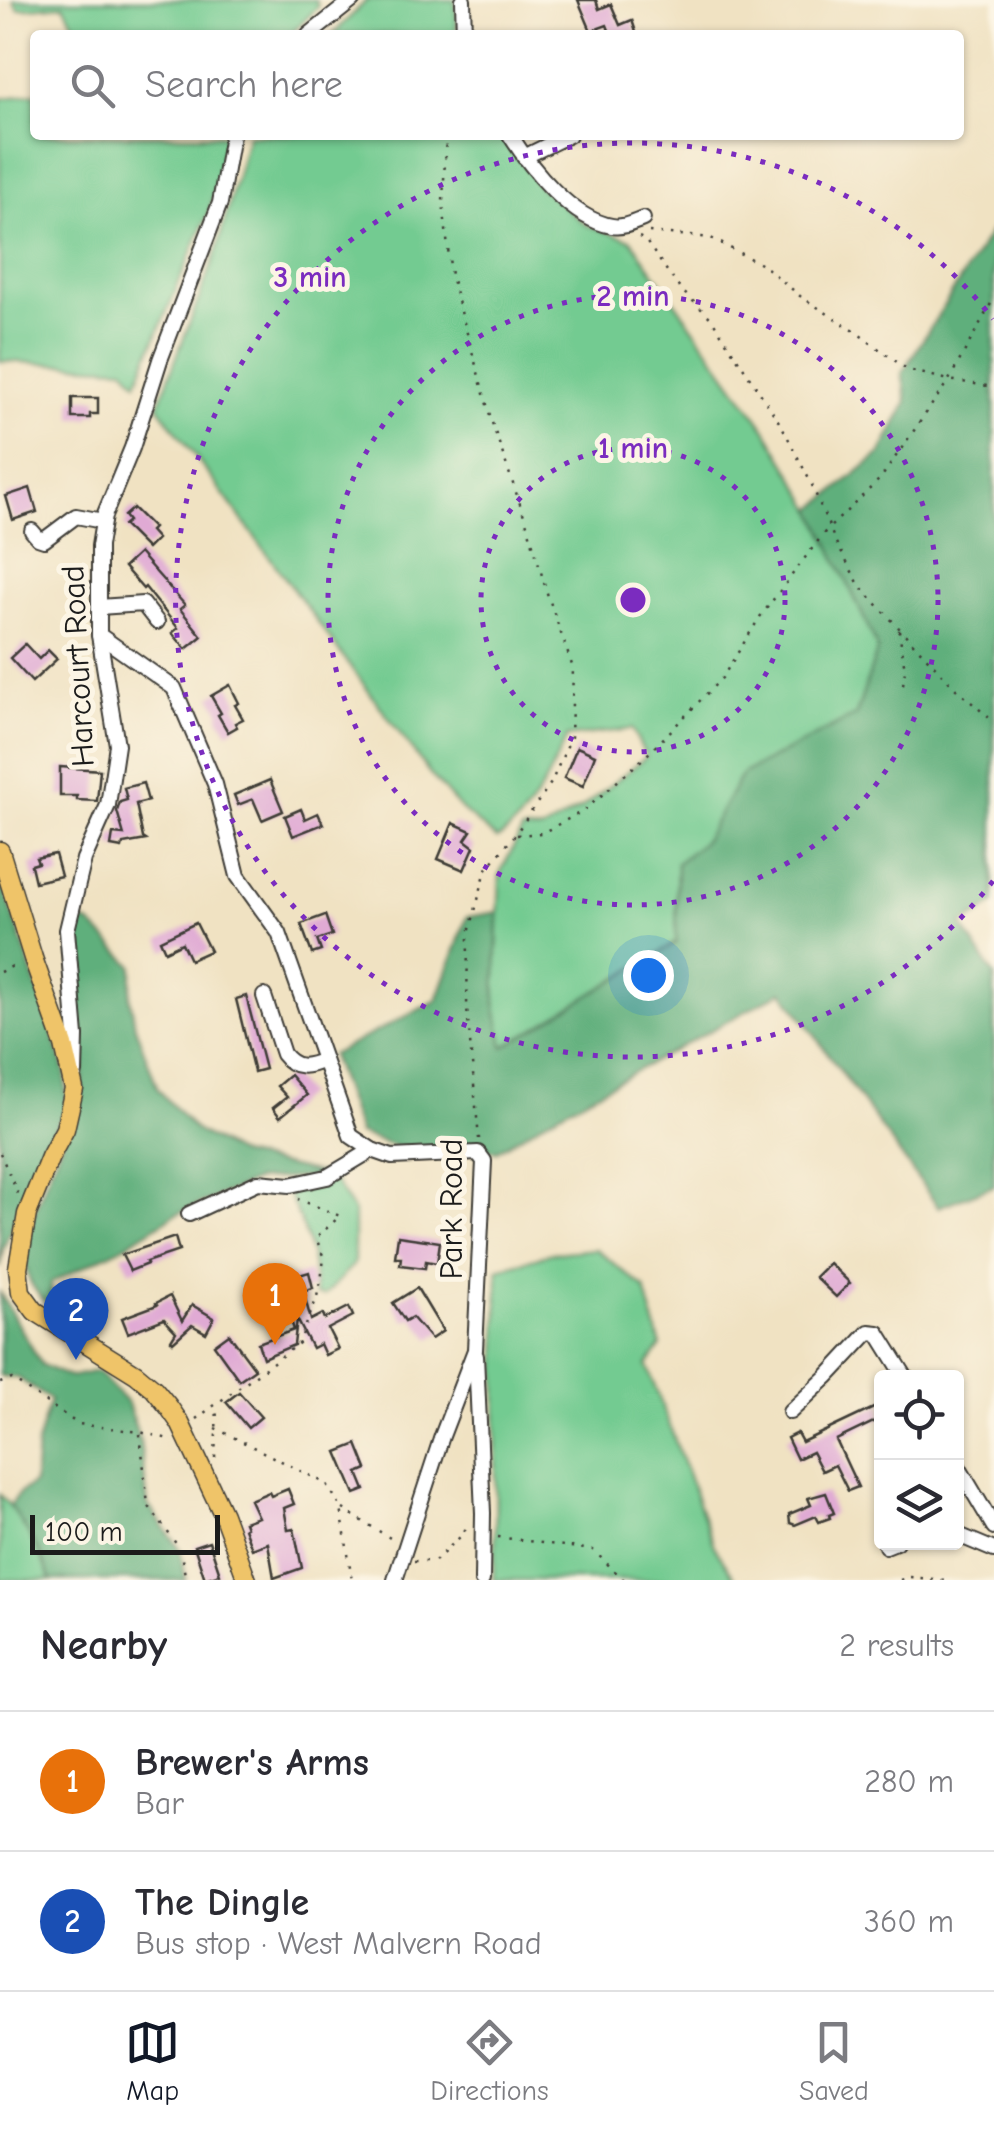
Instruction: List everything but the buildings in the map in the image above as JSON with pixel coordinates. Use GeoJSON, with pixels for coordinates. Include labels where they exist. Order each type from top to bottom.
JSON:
{"type":"FeatureCollection","features":[{"type":"Feature","properties":{"kind":"main road"},"geometry":{"type":"LineString","coordinates":[[0,851],[64,1045],[74,1088],[66,1129],[27,1214],[18,1268],[21,1292],[35,1311],[154,1389],[180,1423],[224,1514],[247,1580]]}},
{"type":"Feature","properties":{"kind":"street"},"geometry":{"type":"LineString","coordinates":[[315,30],[353,0]]}},
{"type":"Feature","properties":{"kind":"street"},"geometry":{"type":"LineString","coordinates":[[463,0],[464,30]]}},
{"type":"Feature","properties":{"kind":"street","name":"Harcourt Road"},"geometry":{"type":"LineString","coordinates":[[74,1088],[76,1036],[67,930],[84,859],[108,805],[117,746],[99,634],[104,521],[220,203],[231,140]]}},
{"type":"Feature","properties":{"kind":"street"},"geometry":{"type":"LineString","coordinates":[[513,140],[567,202],[608,226],[626,229],[643,219]]}},
{"type":"Feature","properties":{"kind":"street"},"geometry":{"type":"LineString","coordinates":[[524,157],[559,140]]}},
{"type":"Feature","properties":{"kind":"street"},"geometry":{"type":"LineString","coordinates":[[32,531],[44,540],[76,516],[104,521]]}},
{"type":"Feature","properties":{"kind":"street"},"geometry":{"type":"LineString","coordinates":[[99,608],[143,604],[157,622]]}},
{"type":"Feature","properties":{"kind":"street"},"geometry":{"type":"LineString","coordinates":[[99,634],[174,688],[215,784],[238,876],[279,933],[351,1136],[372,1150],[392,1156],[480,1156]]}},
{"type":"Feature","properties":{"kind":"street"},"geometry":{"type":"LineString","coordinates":[[264,996],[289,1062],[310,1066],[324,1060]]}},
{"type":"Feature","properties":{"kind":"street"},"geometry":{"type":"LineString","coordinates":[[189,1214],[258,1182],[290,1185],[327,1177],[372,1150]]}},
{"type":"Feature","properties":{"kind":"street","name":"Park Road"},"geometry":{"type":"LineString","coordinates":[[395,1580],[442,1436],[476,1350],[484,1161],[480,1156]]}},
{"type":"Feature","properties":{"kind":"street"},"geometry":{"type":"LineString","coordinates":[[790,1412],[870,1332],[878,1333],[901,1370]]}},
{"type":"Feature","properties":{"kind":"street"},"geometry":{"type":"LineString","coordinates":[[476,1350],[484,1535],[482,1580]]}},
{"type":"Feature","properties":{"kind":"street"},"geometry":{"type":"LineString","coordinates":[[964,1476],[994,1527]]}},
{"type":"Feature","properties":{"kind":"street"},"geometry":{"type":"LineString","coordinates":[[964,1537],[994,1550]]}},
{"type":"Feature","properties":{"kind":"path","name":"Park Road"},"geometry":{"type":"LineString","coordinates":[[446,140],[444,202],[452,276],[493,426],[573,668],[571,736],[551,782],[486,870],[468,937],[467,1009],[480,1156]]}},
{"type":"Feature","properties":{"kind":"path"},"geometry":{"type":"LineString","coordinates":[[626,229],[711,238],[766,267],[800,296],[908,370],[994,387]]}},
{"type":"Feature","properties":{"kind":"path"},"geometry":{"type":"LineString","coordinates":[[626,229],[645,240],[680,289],[711,318],[734,348],[784,428],[860,586],[956,690],[994,722]]}},
{"type":"Feature","properties":{"kind":"path"},"geometry":{"type":"LineString","coordinates":[[514,836],[542,833],[584,810],[646,756],[722,678],[760,617],[830,528],[880,478],[949,380],[994,298]]}},
{"type":"Feature","properties":{"kind":"path"},"geometry":{"type":"LineString","coordinates":[[899,630],[905,670],[902,692]]}},
{"type":"Feature","properties":{"kind":"path"},"geometry":{"type":"LineString","coordinates":[[0,972],[33,958]]}},
{"type":"Feature","properties":{"kind":"path"},"geometry":{"type":"LineString","coordinates":[[0,1153],[27,1214]]}},
{"type":"Feature","properties":{"kind":"path"},"geometry":{"type":"LineString","coordinates":[[191,1420],[299,1343],[316,1300],[324,1258],[316,1238],[340,1216],[294,1197],[290,1185]]}},
{"type":"Feature","properties":{"kind":"path"},"geometry":{"type":"LineString","coordinates":[[0,1383],[12,1379],[78,1424],[189,1442]]}},
{"type":"Feature","properties":{"kind":"path"},"geometry":{"type":"LineString","coordinates":[[215,1462],[217,1404]]}},
{"type":"Feature","properties":{"kind":"path"},"geometry":{"type":"LineString","coordinates":[[215,1428],[327,1484],[342,1508],[352,1580]]}},
{"type":"Feature","properties":{"kind":"path"},"geometry":{"type":"LineString","coordinates":[[140,1432],[148,1505],[180,1550],[186,1580]]}},
{"type":"Feature","properties":{"kind":"path"},"geometry":{"type":"LineString","coordinates":[[484,1535],[593,1550],[624,1580]]}},
{"type":"Feature","properties":{"kind":"path"},"geometry":{"type":"LineString","coordinates":[[900,1580],[946,1580]]}},
{"type":"Feature","properties":{"kind":"green space"},"geometry":{"type":"Polygon","coordinates":[[[13,0],[316,0],[318,7],[295,30],[77,30],[64,5],[18,9],[13,0]]]}},
{"type":"Feature","properties":{"kind":"green space"},"geometry":{"type":"Polygon","coordinates":[[[367,0],[455,0],[456,30],[337,30],[367,0]]]}},
{"type":"Feature","properties":{"kind":"green space"},"geometry":{"type":"Polygon","coordinates":[[[30,94],[30,140],[225,140],[210,209],[137,382],[124,368],[0,361],[0,99],[30,94]]]}},
{"type":"Feature","properties":{"kind":"green space"},"geometry":{"type":"Polygon","coordinates":[[[247,140],[507,140],[540,187],[586,225],[631,240],[766,430],[813,509],[878,648],[856,715],[742,774],[704,841],[677,863],[676,942],[504,1048],[495,1003],[500,873],[522,831],[543,830],[583,807],[646,757],[632,729],[567,737],[530,807],[497,839],[462,810],[430,774],[158,406],[215,256],[247,140]]]}},
{"type":"Feature","properties":{"kind":"green space"},"geometry":{"type":"Polygon","coordinates":[[[994,226],[994,904],[962,925],[994,975],[994,1186],[938,1207],[783,991],[546,1120],[497,1151],[396,1147],[359,1134],[331,1055],[437,1000],[467,917],[498,912],[495,1003],[504,1047],[676,943],[677,863],[704,841],[742,774],[856,715],[878,648],[813,509],[881,453],[907,402],[902,373],[994,226]]]}},
{"type":"Feature","properties":{"kind":"green space"},"geometry":{"type":"Polygon","coordinates":[[[0,875],[65,1071],[67,1106],[38,1159],[3,1249],[0,1267],[0,875]]]}},
{"type":"Feature","properties":{"kind":"green space"},"geometry":{"type":"Polygon","coordinates":[[[81,920],[92,925],[133,966],[130,997],[135,1026],[158,1089],[194,1129],[240,1155],[331,1176],[257,1180],[174,1215],[125,1246],[51,1283],[52,1310],[29,1279],[26,1262],[38,1201],[81,1094],[82,1047],[74,959],[81,920]]]}},
{"type":"Feature","properties":{"kind":"green space"},"geometry":{"type":"Polygon","coordinates":[[[331,1176],[354,1212],[354,1264],[324,1296],[315,1295],[307,1240],[285,1188],[331,1176]]]}},
{"type":"Feature","properties":{"kind":"green space"},"geometry":{"type":"Polygon","coordinates":[[[596,1249],[645,1289],[661,1346],[647,1365],[714,1546],[736,1580],[493,1580],[498,1269],[552,1253],[596,1249]]]}},
{"type":"Feature","properties":{"kind":"green space"},"geometry":{"type":"Polygon","coordinates":[[[0,1293],[42,1365],[69,1377],[97,1371],[128,1404],[140,1441],[148,1505],[180,1549],[186,1580],[51,1580],[39,1551],[10,1505],[34,1483],[37,1444],[50,1400],[18,1378],[0,1376],[0,1293]]]}},
{"type":"Feature","properties":{"kind":"green space"},"geometry":{"type":"Polygon","coordinates":[[[0,1495],[23,1524],[51,1580],[0,1580],[0,1495]]]}},
{"type":"Feature","properties":{"kind":"place","name":"Brewer's Arms"},"geometry":{"type":"Point","coordinates":[275,1345]}},
{"type":"Feature","properties":{"kind":"place","name":"The Dingle"},"geometry":{"type":"Point","coordinates":[76,1360]}}]}
